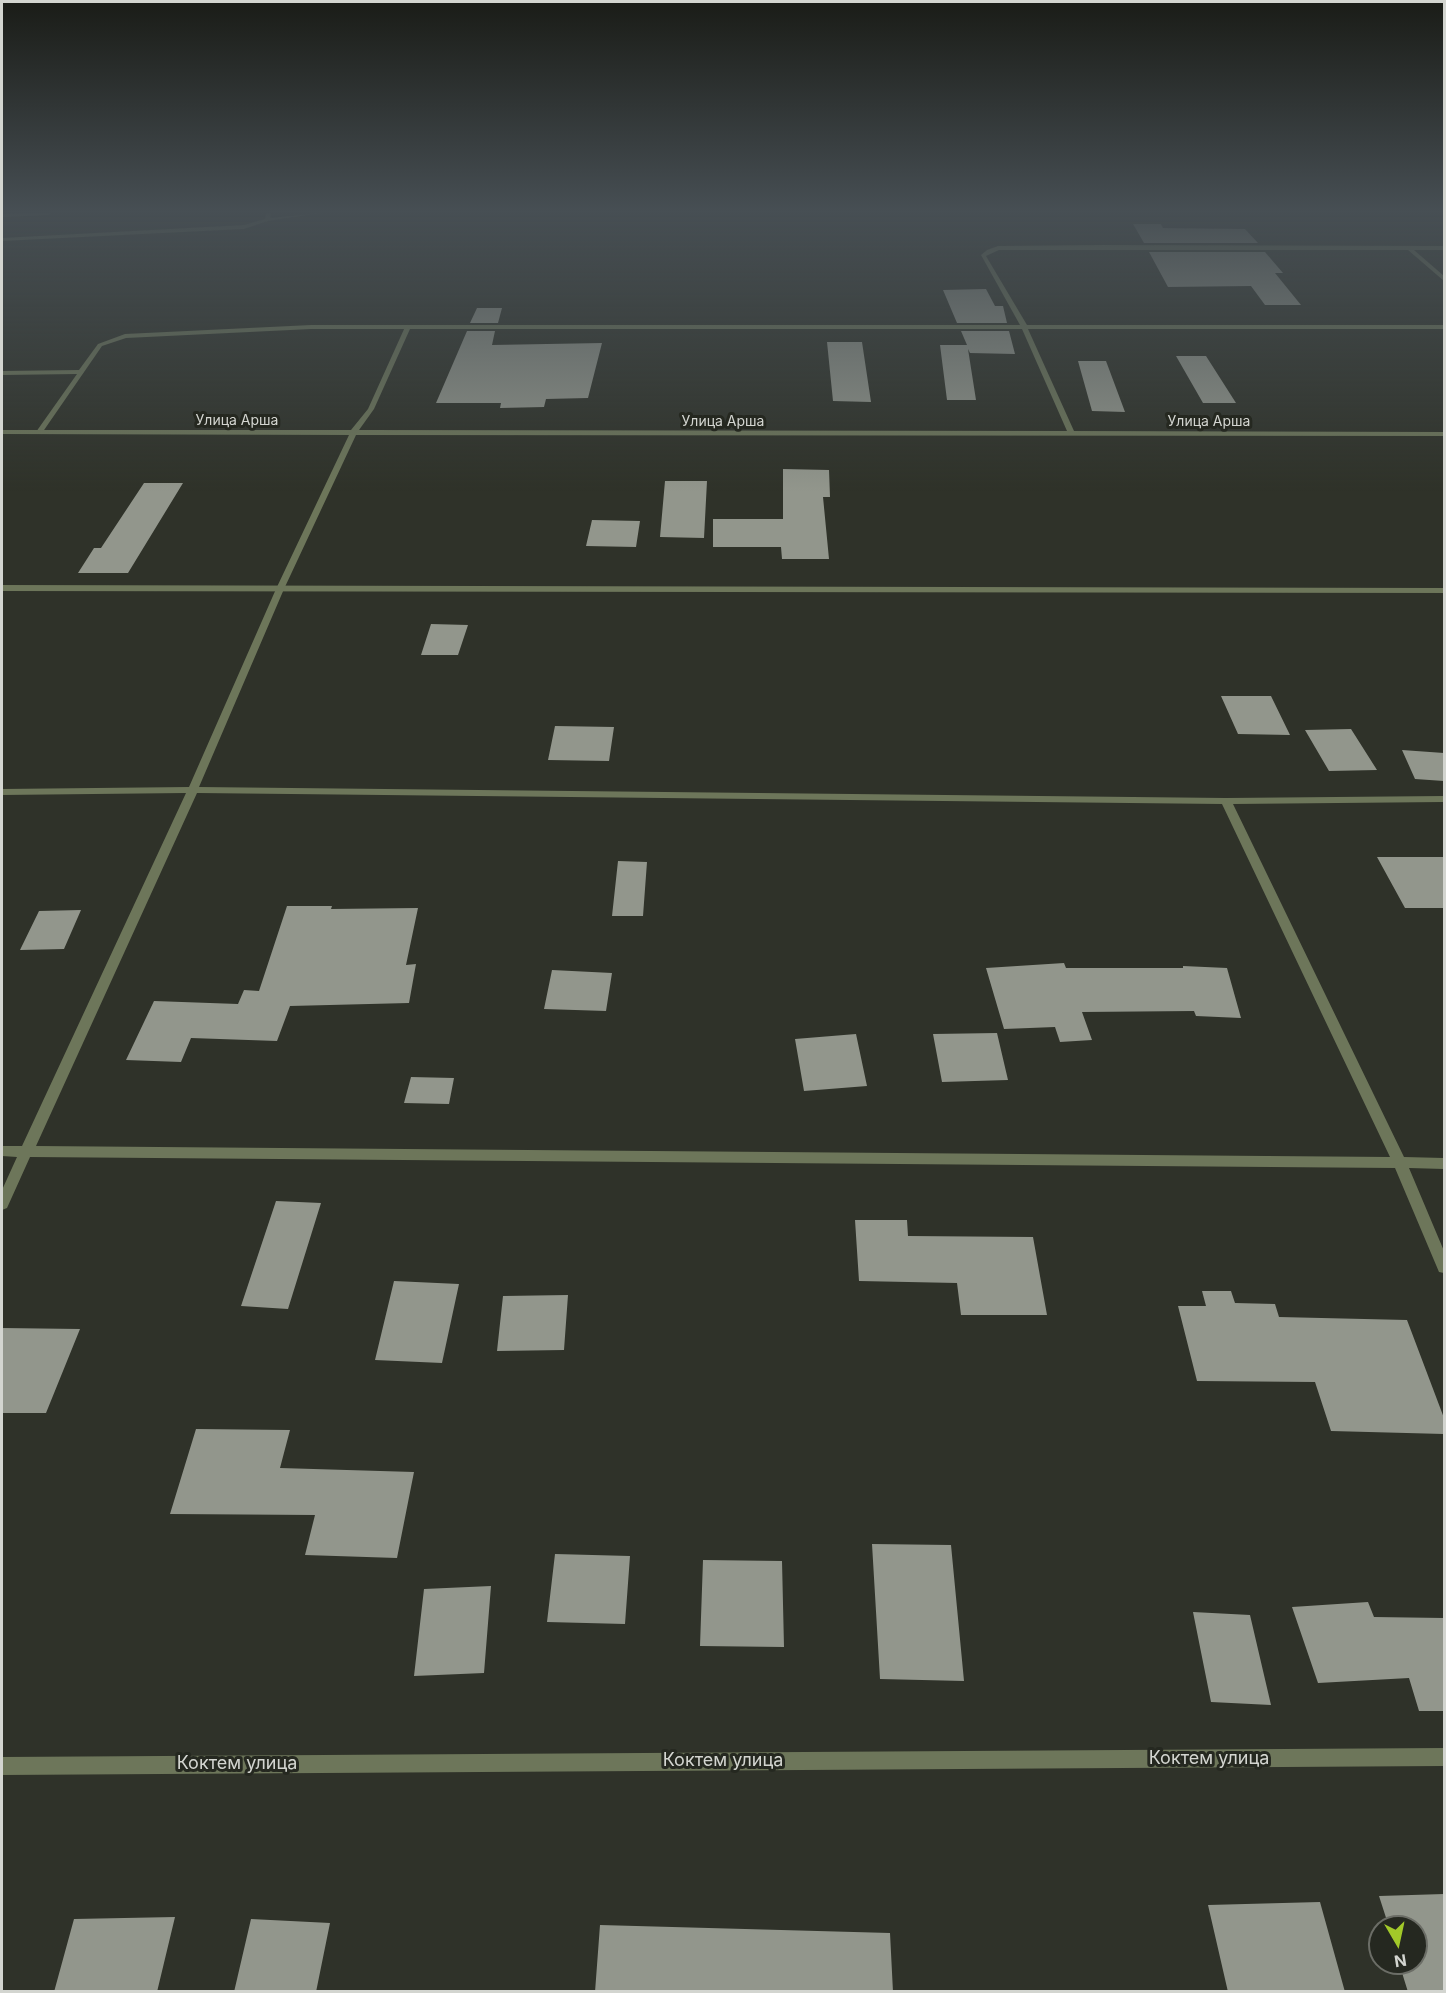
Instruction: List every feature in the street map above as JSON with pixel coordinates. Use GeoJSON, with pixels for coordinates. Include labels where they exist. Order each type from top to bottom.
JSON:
{"type":"FeatureCollection","features":[{"type":"Feature","properties":{"kind":"street"},"geometry":{"type":"LineString","coordinates":[[1012,306],[1024,326],[1072,434]]}},
{"type":"Feature","properties":{"kind":"street"},"geometry":{"type":"LineString","coordinates":[[40,432],[100,345],[125,336],[311,327],[1444,327]]}},
{"type":"Feature","properties":{"kind":"street"},"geometry":{"type":"LineString","coordinates":[[2,1204],[193,790],[280,589],[352,433],[371,409],[408,327]]}},
{"type":"Feature","properties":{"kind":"street"},"geometry":{"type":"LineString","coordinates":[[2,373],[82,372]]}},
{"type":"Feature","properties":{"kind":"street","name":"Улица Арша"},"geometry":{"type":"LineString","coordinates":[[2,432],[1444,434]]}},
{"type":"Feature","properties":{"kind":"street"},"geometry":{"type":"LineString","coordinates":[[2,588],[1444,591]]}},
{"type":"Feature","properties":{"kind":"street"},"geometry":{"type":"LineString","coordinates":[[2,792],[193,790],[1226,801],[1444,799]]}},
{"type":"Feature","properties":{"kind":"street"},"geometry":{"type":"LineString","coordinates":[[1226,801],[1400,1163],[1444,1267]]}},
{"type":"Feature","properties":{"kind":"street"},"geometry":{"type":"LineString","coordinates":[[2,1151],[1444,1163]]}},
{"type":"Feature","properties":{"kind":"street","name":"Коктем улица"},"geometry":{"type":"LineString","coordinates":[[2,1766],[1444,1757]]}},
{"type":"Feature","properties":{"kind":"building"},"geometry":{"type":"Polygon","coordinates":[[[950,306],[1003,306],[1007,323],[957,323],[950,306]]]}},
{"type":"Feature","properties":{"kind":"building"},"geometry":{"type":"Polygon","coordinates":[[[477,308],[502,308],[498,323],[470,323],[477,308]]]}},
{"type":"Feature","properties":{"kind":"building"},"geometry":{"type":"Polygon","coordinates":[[[467,331],[495,331],[492,345],[602,343],[588,398],[546,399],[544,407],[500,408],[501,403],[436,403],[467,331]]]}},
{"type":"Feature","properties":{"kind":"building"},"geometry":{"type":"Polygon","coordinates":[[[961,331],[1009,331],[1015,354],[970,353],[968,349],[976,400],[947,400],[940,345],[967,345],[961,331]]]}},
{"type":"Feature","properties":{"kind":"building"},"geometry":{"type":"Polygon","coordinates":[[[827,342],[862,342],[871,402],[833,401],[827,342]]]}},
{"type":"Feature","properties":{"kind":"building"},"geometry":{"type":"Polygon","coordinates":[[[1176,356],[1206,356],[1236,403],[1203,403],[1176,356]]]}},
{"type":"Feature","properties":{"kind":"building"},"geometry":{"type":"Polygon","coordinates":[[[1078,361],[1106,361],[1125,412],[1092,411],[1078,361]]]}},
{"type":"Feature","properties":{"kind":"building"},"geometry":{"type":"Polygon","coordinates":[[[783,469],[829,470],[830,497],[823,497],[829,559],[782,559],[781,547],[713,547],[713,519],[783,519],[783,469]]]}},
{"type":"Feature","properties":{"kind":"building"},"geometry":{"type":"Polygon","coordinates":[[[665,481],[707,481],[704,538],[660,537],[665,481]]]}},
{"type":"Feature","properties":{"kind":"building"},"geometry":{"type":"Polygon","coordinates":[[[144,483],[183,483],[128,573],[78,573],[94,548],[101,548],[144,483]]]}},
{"type":"Feature","properties":{"kind":"building"},"geometry":{"type":"Polygon","coordinates":[[[592,520],[640,521],[636,547],[586,546],[592,520]]]}},
{"type":"Feature","properties":{"kind":"building"},"geometry":{"type":"Polygon","coordinates":[[[431,624],[468,625],[458,655],[421,655],[431,624]]]}},
{"type":"Feature","properties":{"kind":"building"},"geometry":{"type":"Polygon","coordinates":[[[1221,696],[1271,696],[1290,735],[1238,734],[1221,696]]]}},
{"type":"Feature","properties":{"kind":"building"},"geometry":{"type":"Polygon","coordinates":[[[555,726],[614,727],[609,761],[548,760],[555,726]]]}},
{"type":"Feature","properties":{"kind":"building"},"geometry":{"type":"Polygon","coordinates":[[[1351,729],[1377,770],[1329,771],[1305,730],[1351,729]]]}},
{"type":"Feature","properties":{"kind":"building"},"geometry":{"type":"Polygon","coordinates":[[[1402,750],[1444,753],[1444,781],[1415,779],[1402,750]]]}},
{"type":"Feature","properties":{"kind":"building"},"geometry":{"type":"Polygon","coordinates":[[[1377,857],[1444,857],[1444,908],[1405,908],[1377,857]]]}},
{"type":"Feature","properties":{"kind":"building"},"geometry":{"type":"Polygon","coordinates":[[[618,861],[647,862],[643,916],[612,916],[618,861]]]}},
{"type":"Feature","properties":{"kind":"building"},"geometry":{"type":"Polygon","coordinates":[[[287,906],[332,906],[331,909],[418,908],[406,965],[416,964],[409,1003],[290,1006],[277,1041],[191,1038],[181,1062],[126,1060],[154,1001],[238,1004],[244,990],[259,991],[287,906]]]}},
{"type":"Feature","properties":{"kind":"building"},"geometry":{"type":"Polygon","coordinates":[[[81,910],[64,949],[20,950],[39,911],[81,910]]]}},
{"type":"Feature","properties":{"kind":"building"},"geometry":{"type":"Polygon","coordinates":[[[1064,963],[1066,968],[1183,968],[1183,966],[1227,968],[1241,1018],[1196,1016],[1194,1011],[1082,1012],[1092,1040],[1060,1042],[1055,1027],[1004,1029],[986,968],[1064,963]]]}},
{"type":"Feature","properties":{"kind":"building"},"geometry":{"type":"Polygon","coordinates":[[[552,970],[612,973],[606,1011],[544,1009],[552,970]]]}},
{"type":"Feature","properties":{"kind":"building"},"geometry":{"type":"Polygon","coordinates":[[[997,1033],[1008,1080],[942,1082],[933,1034],[997,1033]]]}},
{"type":"Feature","properties":{"kind":"building"},"geometry":{"type":"Polygon","coordinates":[[[856,1034],[867,1086],[804,1091],[795,1039],[856,1034]]]}},
{"type":"Feature","properties":{"kind":"building"},"geometry":{"type":"Polygon","coordinates":[[[411,1077],[454,1078],[449,1104],[404,1103],[411,1077]]]}},
{"type":"Feature","properties":{"kind":"building"},"geometry":{"type":"Polygon","coordinates":[[[276,1201],[321,1203],[288,1309],[241,1306],[276,1201]]]}},
{"type":"Feature","properties":{"kind":"building"},"geometry":{"type":"Polygon","coordinates":[[[855,1220],[907,1220],[908,1236],[1033,1237],[1047,1315],[961,1315],[957,1283],[859,1281],[855,1220]]]}},
{"type":"Feature","properties":{"kind":"building"},"geometry":{"type":"Polygon","coordinates":[[[394,1281],[459,1284],[442,1363],[375,1360],[394,1281]]]}},
{"type":"Feature","properties":{"kind":"building"},"geometry":{"type":"Polygon","coordinates":[[[1202,1291],[1231,1291],[1235,1303],[1275,1304],[1279,1317],[1407,1320],[1444,1418],[1444,1434],[1331,1431],[1315,1382],[1197,1381],[1178,1306],[1206,1306],[1202,1291]]]}},
{"type":"Feature","properties":{"kind":"building"},"geometry":{"type":"Polygon","coordinates":[[[568,1295],[564,1350],[497,1351],[503,1296],[568,1295]]]}},
{"type":"Feature","properties":{"kind":"building"},"geometry":{"type":"Polygon","coordinates":[[[2,1328],[80,1329],[46,1413],[2,1413],[2,1328]]]}},
{"type":"Feature","properties":{"kind":"building"},"geometry":{"type":"Polygon","coordinates":[[[196,1429],[290,1430],[280,1468],[414,1472],[397,1558],[305,1555],[315,1515],[170,1514],[196,1429]]]}},
{"type":"Feature","properties":{"kind":"building"},"geometry":{"type":"Polygon","coordinates":[[[872,1544],[951,1545],[964,1681],[880,1679],[872,1544]]]}},
{"type":"Feature","properties":{"kind":"building"},"geometry":{"type":"Polygon","coordinates":[[[555,1554],[630,1556],[625,1624],[547,1622],[555,1554]]]}},
{"type":"Feature","properties":{"kind":"building"},"geometry":{"type":"Polygon","coordinates":[[[703,1560],[782,1561],[784,1647],[700,1646],[703,1560]]]}},
{"type":"Feature","properties":{"kind":"building"},"geometry":{"type":"Polygon","coordinates":[[[491,1586],[484,1673],[414,1676],[424,1589],[491,1586]]]}},
{"type":"Feature","properties":{"kind":"building"},"geometry":{"type":"Polygon","coordinates":[[[1368,1602],[1374,1617],[1444,1618],[1444,1711],[1419,1711],[1409,1678],[1318,1683],[1292,1607],[1368,1602]]]}},
{"type":"Feature","properties":{"kind":"building"},"geometry":{"type":"Polygon","coordinates":[[[1193,1612],[1250,1615],[1271,1705],[1211,1702],[1193,1612]]]}},
{"type":"Feature","properties":{"kind":"building"},"geometry":{"type":"Polygon","coordinates":[[[1444,1894],[1444,1992],[1408,1992],[1403,1975],[1428,1975],[1428,1915],[1385,1915],[1379,1896],[1444,1894]]]}},
{"type":"Feature","properties":{"kind":"building"},"geometry":{"type":"Polygon","coordinates":[[[1320,1902],[1345,1992],[1228,1992],[1208,1905],[1320,1902]]]}},
{"type":"Feature","properties":{"kind":"building"},"geometry":{"type":"Polygon","coordinates":[[[175,1917],[157,1992],[54,1992],[74,1919],[175,1917]]]}},
{"type":"Feature","properties":{"kind":"building"},"geometry":{"type":"Polygon","coordinates":[[[251,1919],[330,1923],[316,1992],[234,1992],[251,1919]]]}},
{"type":"Feature","properties":{"kind":"building"},"geometry":{"type":"Polygon","coordinates":[[[600,1925],[890,1933],[893,1992],[595,1992],[600,1925]]]}}]}
